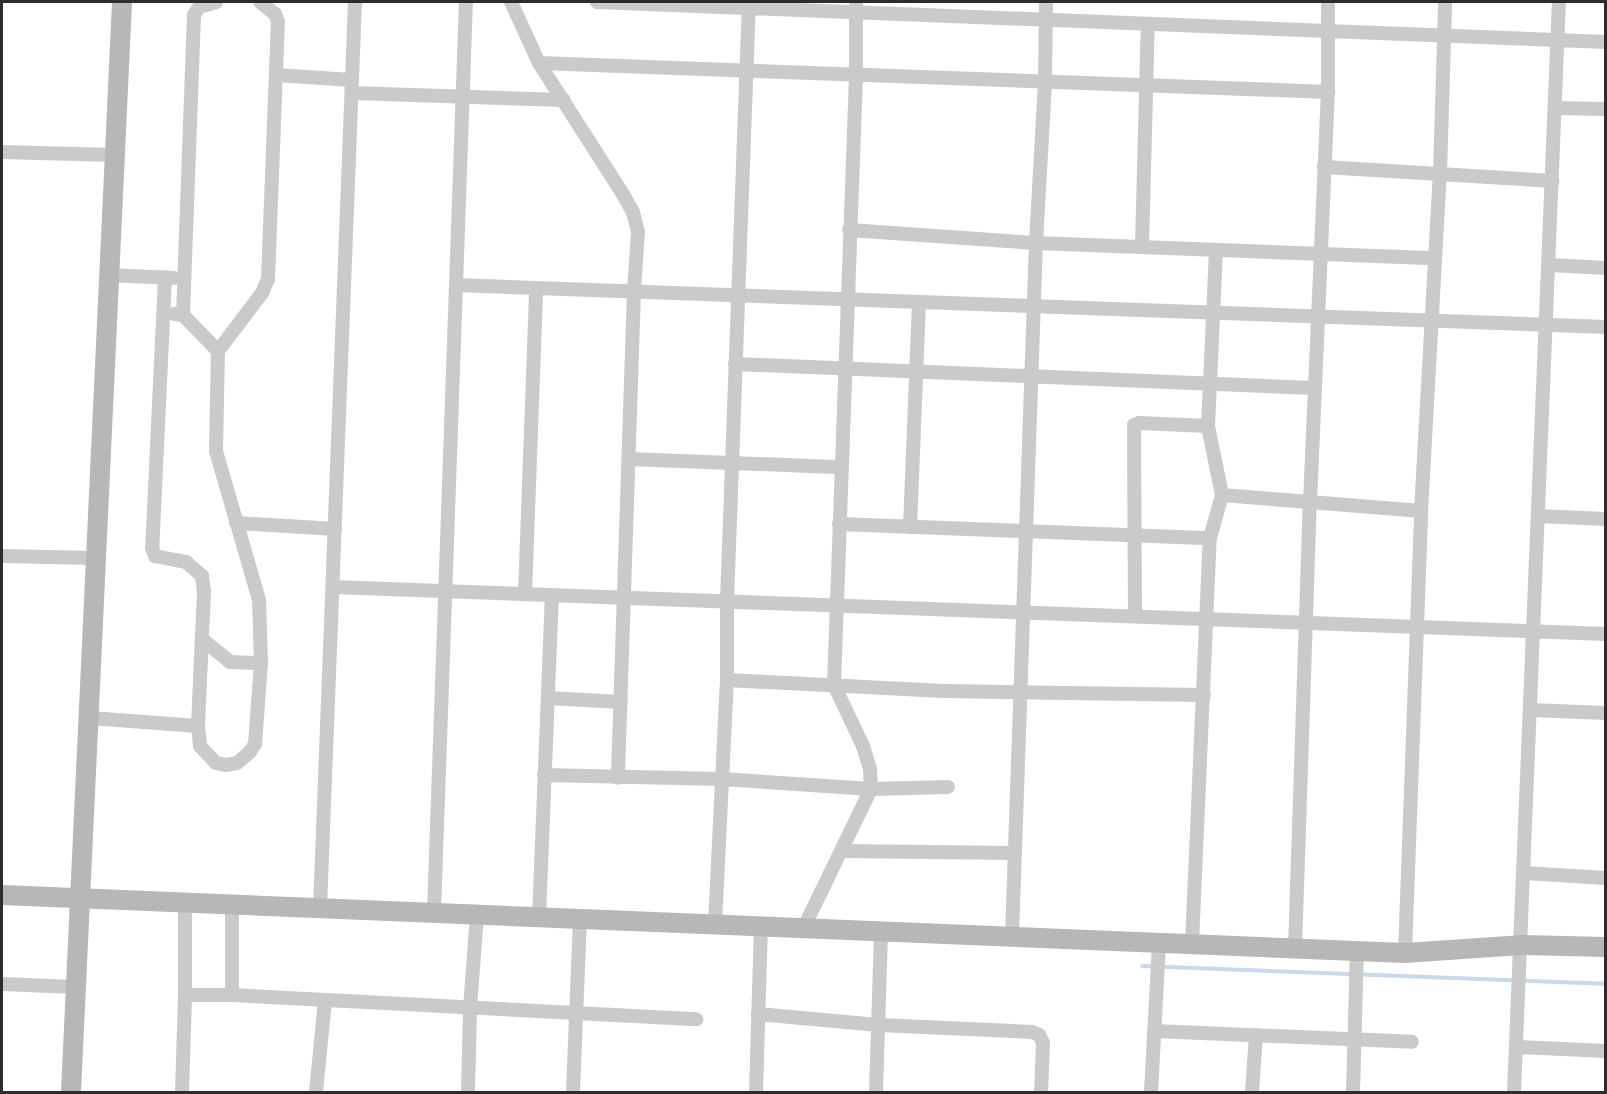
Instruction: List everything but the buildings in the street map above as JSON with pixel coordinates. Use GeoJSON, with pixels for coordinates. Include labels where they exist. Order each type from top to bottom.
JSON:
{"type":"FeatureCollection","features":[{"type":"Feature","properties":{"kind":"street"},"geometry":{"type":"LineString","coordinates":[[71,1092],[79,898],[90,718],[107,275],[122,2]]}},
{"type":"Feature","properties":{"kind":"street"},"geometry":{"type":"LineString","coordinates":[[183,315],[194,15],[199,7],[216,2]]}},
{"type":"Feature","properties":{"kind":"street"},"geometry":{"type":"LineString","coordinates":[[165,278],[152,548],[155,556],[186,562],[202,576],[203,640],[198,726],[200,746],[216,763],[226,765],[237,763],[249,753],[258,734],[261,663],[259,600],[216,458],[218,351],[262,293],[268,279],[277,18],[260,2]]}},
{"type":"Feature","properties":{"kind":"street"},"geometry":{"type":"LineString","coordinates":[[320,908],[355,2]]}},
{"type":"Feature","properties":{"kind":"street"},"geometry":{"type":"LineString","coordinates":[[434,912],[466,2]]}},
{"type":"Feature","properties":{"kind":"street"},"geometry":{"type":"LineString","coordinates":[[511,2],[539,63],[633,212],[638,232],[634,291],[618,778]]}},
{"type":"Feature","properties":{"kind":"street"},"geometry":{"type":"LineString","coordinates":[[597,2],[856,7],[1046,20],[1605,42]]}},
{"type":"Feature","properties":{"kind":"street"},"geometry":{"type":"LineString","coordinates":[[1012,936],[1036,243],[1045,82],[1046,2]]}},
{"type":"Feature","properties":{"kind":"street"},"geometry":{"type":"LineString","coordinates":[[1295,948],[1310,502],[1328,92],[1328,2]]}},
{"type":"Feature","properties":{"kind":"street"},"geometry":{"type":"LineString","coordinates":[[1405,953],[1419,627],[1421,511],[1440,174],[1445,2]]}},
{"type":"Feature","properties":{"kind":"street"},"geometry":{"type":"LineString","coordinates":[[1514,1092],[1550,265],[1559,2]]}},
{"type":"Feature","properties":{"kind":"street"},"geometry":{"type":"LineString","coordinates":[[715,924],[727,680],[727,601],[735,364],[749,72],[749,5]]}},
{"type":"Feature","properties":{"kind":"street"},"geometry":{"type":"LineString","coordinates":[[804,927],[871,789],[870,769],[863,746],[834,685],[856,76],[856,7]]}},
{"type":"Feature","properties":{"kind":"street"},"geometry":{"type":"LineString","coordinates":[[1142,246],[1148,24]]}},
{"type":"Feature","properties":{"kind":"street"},"geometry":{"type":"LineString","coordinates":[[539,63],[1328,92]]}},
{"type":"Feature","properties":{"kind":"street"},"geometry":{"type":"LineString","coordinates":[[276,75],[352,86],[463,97],[564,100]]}},
{"type":"Feature","properties":{"kind":"street"},"geometry":{"type":"LineString","coordinates":[[1555,108],[1605,109]]}},
{"type":"Feature","properties":{"kind":"street"},"geometry":{"type":"LineString","coordinates":[[2,152],[113,155]]}},
{"type":"Feature","properties":{"kind":"street"},"geometry":{"type":"LineString","coordinates":[[1324,167],[1553,181]]}},
{"type":"Feature","properties":{"kind":"street"},"geometry":{"type":"LineString","coordinates":[[849,230],[1036,243],[1435,258]]}},
{"type":"Feature","properties":{"kind":"street"},"geometry":{"type":"LineString","coordinates":[[1192,944],[1210,538],[1222,495],[1208,426],[1216,250]]}},
{"type":"Feature","properties":{"kind":"street"},"geometry":{"type":"LineString","coordinates":[[1550,265],[1605,268]]}},
{"type":"Feature","properties":{"kind":"street"},"geometry":{"type":"LineString","coordinates":[[107,275],[185,278]]}},
{"type":"Feature","properties":{"kind":"street"},"geometry":{"type":"LineString","coordinates":[[456,285],[1605,327]]}},
{"type":"Feature","properties":{"kind":"street"},"geometry":{"type":"LineString","coordinates":[[525,594],[536,288]]}},
{"type":"Feature","properties":{"kind":"street"},"geometry":{"type":"LineString","coordinates":[[910,527],[919,302]]}},
{"type":"Feature","properties":{"kind":"street"},"geometry":{"type":"LineString","coordinates":[[164,312],[183,315],[218,351]]}},
{"type":"Feature","properties":{"kind":"street"},"geometry":{"type":"LineString","coordinates":[[735,364],[1315,388]]}},
{"type":"Feature","properties":{"kind":"street"},"geometry":{"type":"LineString","coordinates":[[1135,616],[1134,425],[1139,423],[1208,426]]}},
{"type":"Feature","properties":{"kind":"street"},"geometry":{"type":"LineString","coordinates":[[629,459],[841,467]]}},
{"type":"Feature","properties":{"kind":"street"},"geometry":{"type":"LineString","coordinates":[[1222,495],[1421,511]]}},
{"type":"Feature","properties":{"kind":"street"},"geometry":{"type":"LineString","coordinates":[[1538,516],[1605,519]]}},
{"type":"Feature","properties":{"kind":"street"},"geometry":{"type":"LineString","coordinates":[[236,524],[335,529]]}},
{"type":"Feature","properties":{"kind":"street"},"geometry":{"type":"LineString","coordinates":[[839,524],[1210,538]]}},
{"type":"Feature","properties":{"kind":"street"},"geometry":{"type":"LineString","coordinates":[[2,556],[95,558]]}},
{"type":"Feature","properties":{"kind":"street"},"geometry":{"type":"LineString","coordinates":[[333,586],[1605,634]]}},
{"type":"Feature","properties":{"kind":"street"},"geometry":{"type":"LineString","coordinates":[[539,917],[552,595]]}},
{"type":"Feature","properties":{"kind":"street"},"geometry":{"type":"LineString","coordinates":[[203,640],[230,662],[261,663]]}},
{"type":"Feature","properties":{"kind":"street"},"geometry":{"type":"LineString","coordinates":[[727,680],[1020,692],[1204,695]]}},
{"type":"Feature","properties":{"kind":"street"},"geometry":{"type":"LineString","coordinates":[[548,698],[621,702]]}},
{"type":"Feature","properties":{"kind":"street"},"geometry":{"type":"LineString","coordinates":[[1530,710],[1605,713]]}},
{"type":"Feature","properties":{"kind":"street"},"geometry":{"type":"LineString","coordinates":[[90,718],[198,726]]}},
{"type":"Feature","properties":{"kind":"street"},"geometry":{"type":"LineString","coordinates":[[544,775],[721,779],[871,789],[948,787]]}},
{"type":"Feature","properties":{"kind":"street"},"geometry":{"type":"LineString","coordinates":[[842,851],[1014,853]]}},
{"type":"Feature","properties":{"kind":"street"},"geometry":{"type":"LineString","coordinates":[[1523,873],[1605,878]]}},
{"type":"Feature","properties":{"kind":"street"},"geometry":{"type":"LineString","coordinates":[[2,895],[1405,953],[1521,945],[1605,947]]}},
{"type":"Feature","properties":{"kind":"street"},"geometry":{"type":"LineString","coordinates":[[182,1092],[185,902]]}},
{"type":"Feature","properties":{"kind":"street"},"geometry":{"type":"LineString","coordinates":[[232,904],[232,995]]}},
{"type":"Feature","properties":{"kind":"street"},"geometry":{"type":"LineString","coordinates":[[468,1092],[470,1008],[477,914]]}},
{"type":"Feature","properties":{"kind":"street"},"geometry":{"type":"LineString","coordinates":[[573,1092],[580,919]]}},
{"type":"Feature","properties":{"kind":"street"},"geometry":{"type":"LineString","coordinates":[[756,1092],[761,926]]}},
{"type":"Feature","properties":{"kind":"street"},"geometry":{"type":"LineString","coordinates":[[876,1092],[881,931]]}},
{"type":"Feature","properties":{"kind":"street"},"geometry":{"type":"LineString","coordinates":[[1151,1092],[1159,943]]}},
{"type":"Feature","properties":{"kind":"street"},"geometry":{"type":"LineString","coordinates":[[1353,1092],[1357,951]]}},
{"type":"Feature","properties":{"kind":"street"},"geometry":{"type":"LineString","coordinates":[[2,984],[76,987]]}},
{"type":"Feature","properties":{"kind":"street"},"geometry":{"type":"LineString","coordinates":[[185,995],[232,995],[696,1019]]}},
{"type":"Feature","properties":{"kind":"street"},"geometry":{"type":"LineString","coordinates":[[316,1092],[325,1001]]}},
{"type":"Feature","properties":{"kind":"street"},"geometry":{"type":"LineString","coordinates":[[758,1014],[879,1024],[1032,1032],[1039,1035],[1043,1043],[1041,1092]]}},
{"type":"Feature","properties":{"kind":"street"},"geometry":{"type":"LineString","coordinates":[[1154,1031],[1412,1042]]}},
{"type":"Feature","properties":{"kind":"street"},"geometry":{"type":"LineString","coordinates":[[1252,1092],[1256,1035]]}},
{"type":"Feature","properties":{"kind":"street"},"geometry":{"type":"LineString","coordinates":[[1516,1047],[1605,1052]]}},
{"type":"Feature","properties":{"kind":"waterway"},"geometry":{"type":"LineString","coordinates":[[1142,966],[1606,984]]}}]}
